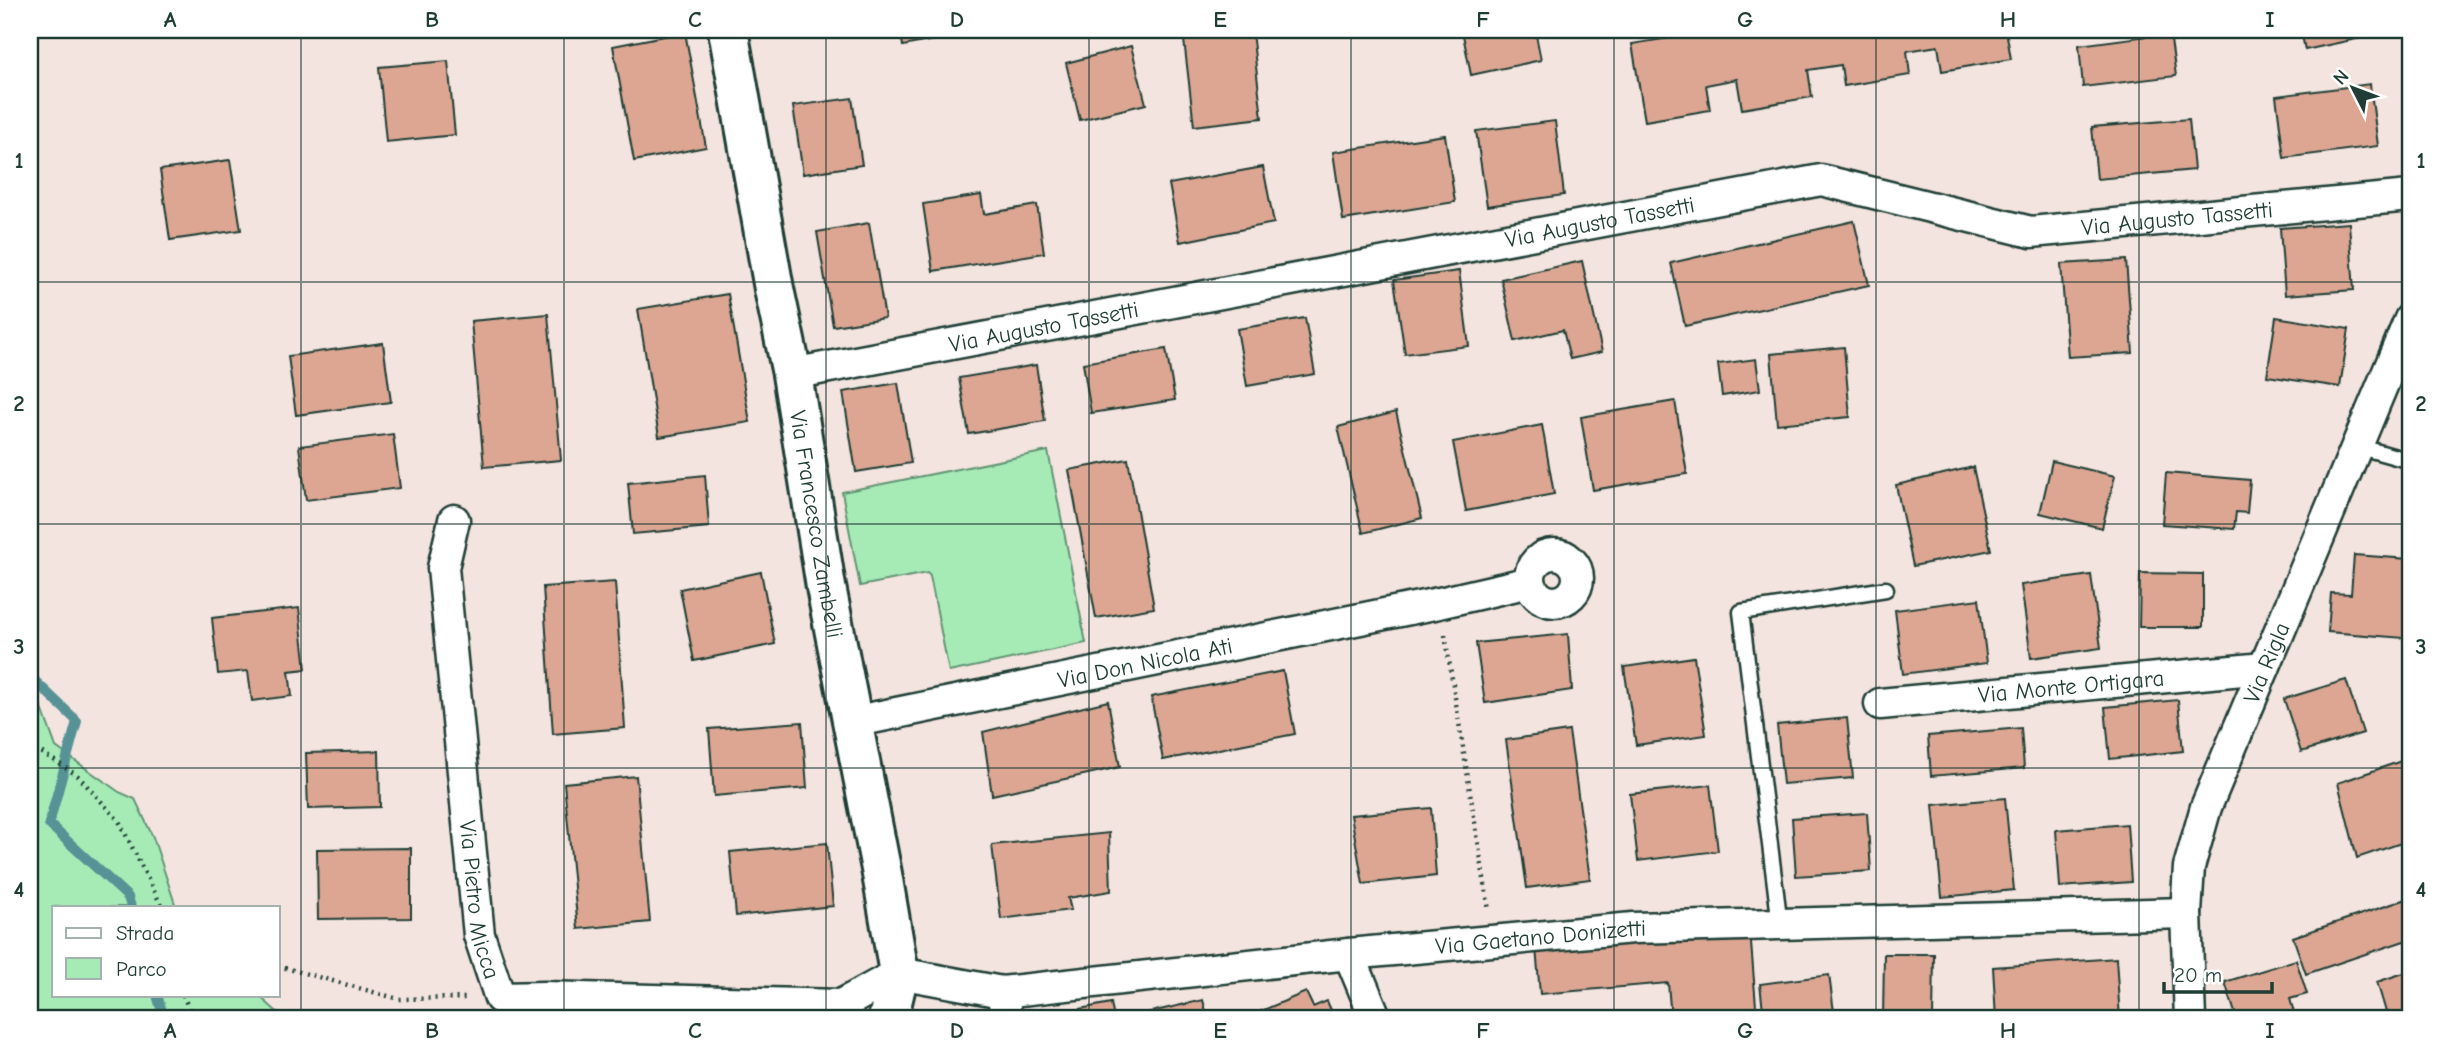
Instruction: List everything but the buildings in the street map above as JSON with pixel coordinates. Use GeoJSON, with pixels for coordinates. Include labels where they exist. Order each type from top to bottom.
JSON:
{"type":"FeatureCollection","features":[{"type":"Feature","properties":{"kind":"main road","name":"Via Francesco Zambelli"},"geometry":{"type":"LineString","coordinates":[[728,30],[774,289],[792,374],[826,587],[899,973],[888,1019]]}},
{"type":"Feature","properties":{"kind":"street","name":"Via Augusto Tassetti"},"geometry":{"type":"LineString","coordinates":[[792,374],[1821,180],[2031,232],[2410,196]]}},
{"type":"Feature","properties":{"kind":"street","name":"Via Rigla"},"geometry":{"type":"LineString","coordinates":[[2190,1019],[2186,913],[2189,867],[2206,807],[2410,319]]}},
{"type":"Feature","properties":{"kind":"street","name":"Via Pietro Micca"},"geometry":{"type":"LineString","coordinates":[[454,520],[443,568],[479,935],[500,998],[842,1005],[899,973]]}},
{"type":"Feature","properties":{"kind":"street","name":"Via Don Nicola Ati"},"geometry":{"type":"LineString","coordinates":[[852,722],[1439,603],[1530,582]]}},
{"type":"Feature","properties":{"kind":"street","name":"Via Monte Ortigara"},"geometry":{"type":"LineString","coordinates":[[1880,705],[2264,668]]}},
{"type":"Feature","properties":{"kind":"street","name":"Via Gaetano Donizetti"},"geometry":{"type":"LineString","coordinates":[[899,973],[1004,1006],[1349,954],[1633,928],[2186,913]]}},
{"type":"Feature","properties":{"kind":"street"},"geometry":{"type":"LineString","coordinates":[[1349,954],[1376,1019]]}},
{"type":"Feature","properties":{"kind":"lane"},"geometry":{"type":"LineString","coordinates":[[2357,446],[2410,461]]}},
{"type":"Feature","properties":{"kind":"lane"},"geometry":{"type":"LineString","coordinates":[[1780,925],[1741,612],[1886,589]]}},
{"type":"Feature","properties":{"kind":"path"},"geometry":{"type":"LineString","coordinates":[[1439,603],[1466,754],[1493,941]]}},
{"type":"Feature","properties":{"kind":"path"},"geometry":{"type":"LineString","coordinates":[[30,745],[78,776],[119,821],[162,906]]}},
{"type":"Feature","properties":{"kind":"path"},"geometry":{"type":"LineString","coordinates":[[280,968],[399,999],[500,998]]}},
{"type":"Feature","properties":{"kind":"path"},"geometry":{"type":"LineString","coordinates":[[184,996],[193,1019]]}},
{"type":"Feature","properties":{"kind":"green space"},"geometry":{"type":"Polygon","coordinates":[[[1048,451],[1086,643],[949,672],[930,576],[927,573],[860,586],[842,492],[1048,451]]]}},
{"type":"Feature","properties":{"kind":"green space"},"geometry":{"type":"Polygon","coordinates":[[[30,681],[56,747],[119,792],[135,799],[153,837],[176,906],[52,906],[52,996],[259,996],[285,1019],[30,1019],[30,681]]]}},
{"type":"Feature","properties":{"kind":"waterway"},"geometry":{"type":"LineString","coordinates":[[30,676],[77,721],[49,824],[128,897],[131,906]]}},
{"type":"Feature","properties":{"kind":"waterway"},"geometry":{"type":"LineString","coordinates":[[157,996],[162,1019]]}}]}
